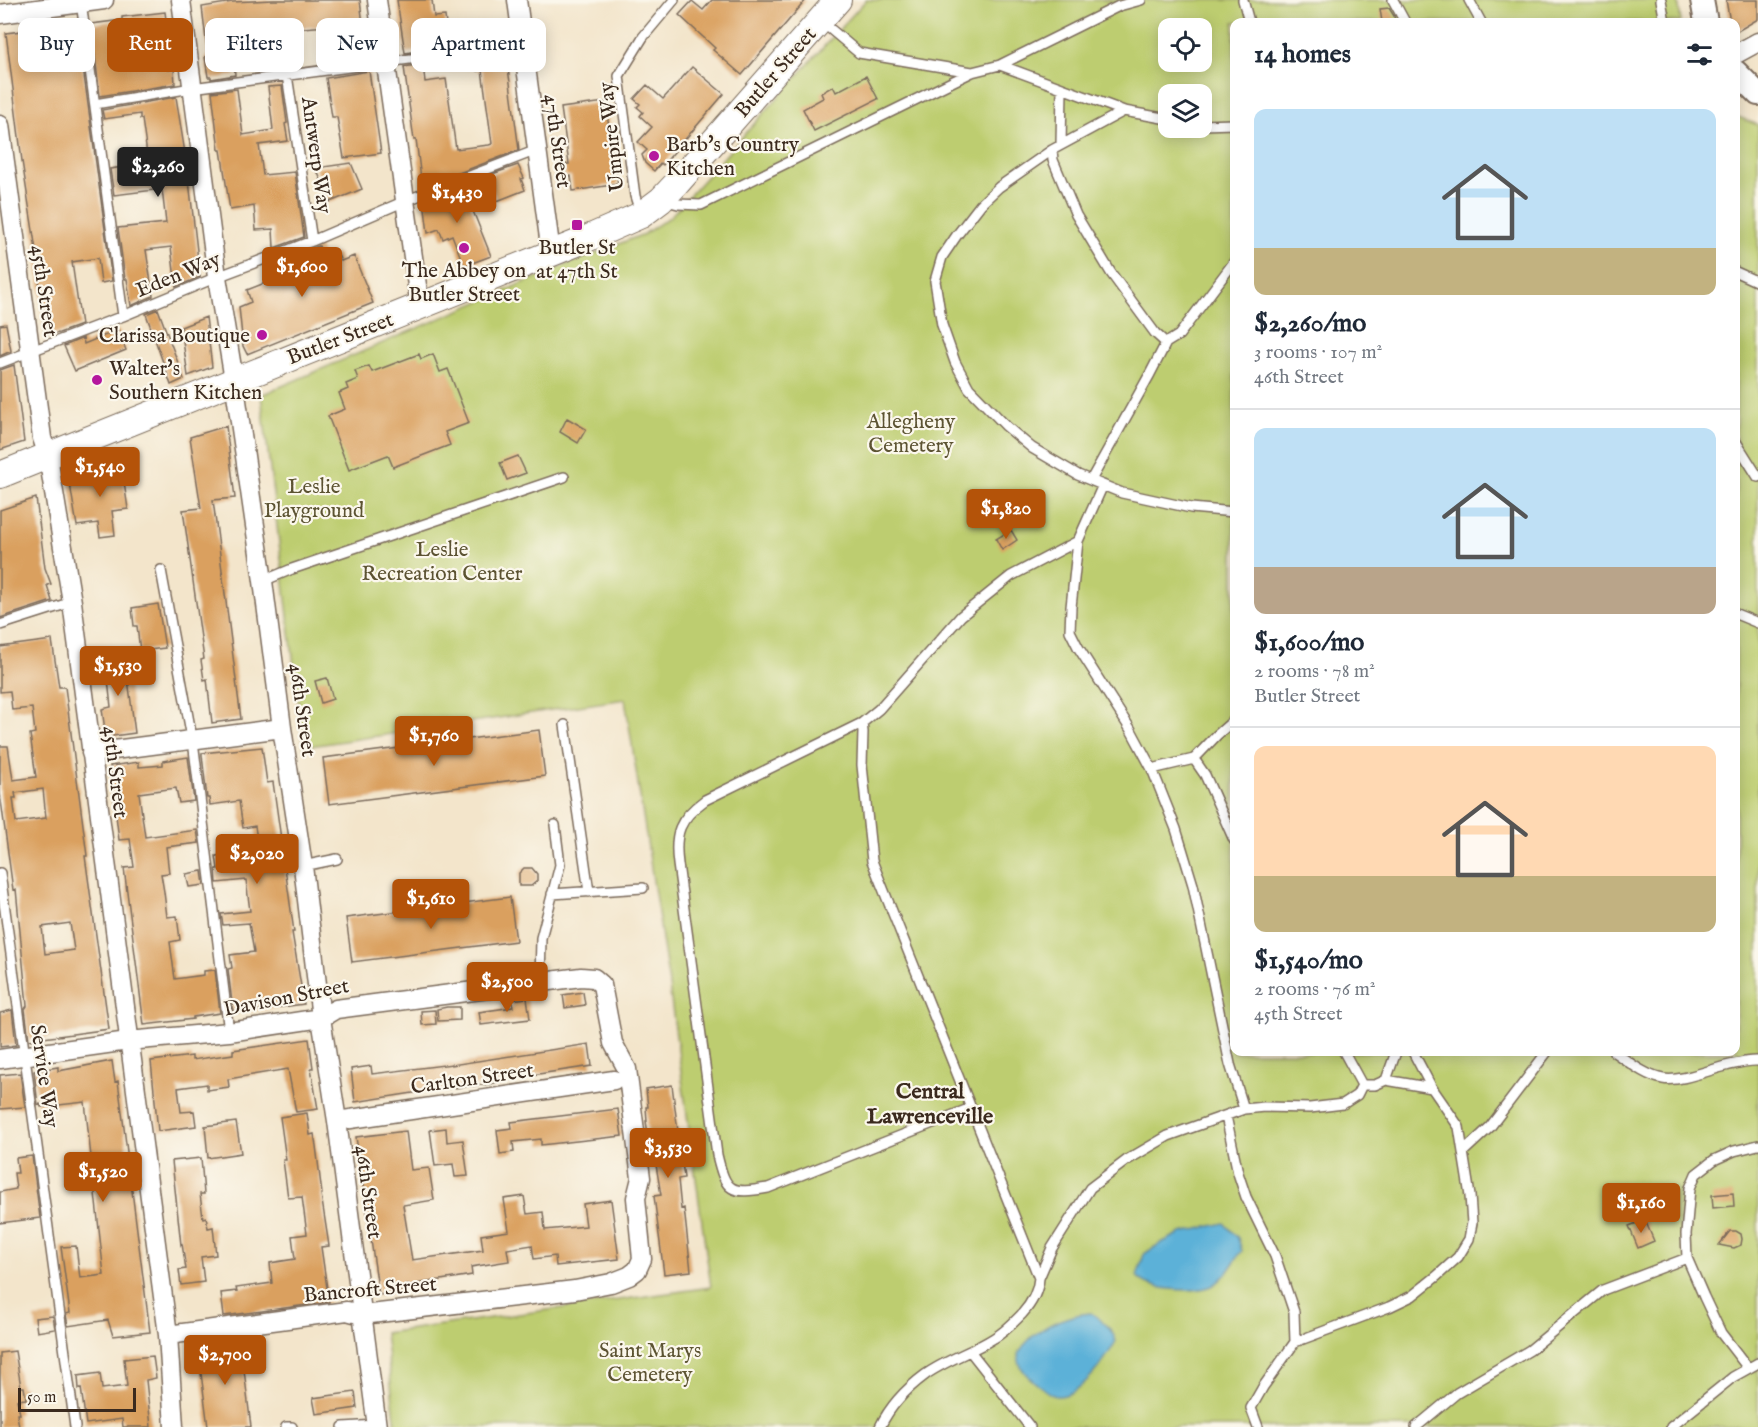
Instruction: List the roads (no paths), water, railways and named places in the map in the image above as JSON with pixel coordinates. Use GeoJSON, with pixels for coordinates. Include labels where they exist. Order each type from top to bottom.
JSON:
{"type":"FeatureCollection","features":[{"type":"Feature","properties":{"kind":"main road","name":"Butler Street"},"geometry":{"type":"LineString","coordinates":[[0,475],[420,307],[551,253],[651,208],[838,0]]}},
{"type":"Feature","properties":{"kind":"street"},"geometry":{"type":"LineString","coordinates":[[0,14],[105,0]]}},
{"type":"Feature","properties":{"kind":"street","name":"46th Street"},"geometry":{"type":"LineString","coordinates":[[181,0],[217,277],[234,380],[303,866],[321,1018],[337,1121],[377,1426]]}},
{"type":"Feature","properties":{"kind":"street"},"geometry":{"type":"LineString","coordinates":[[377,0],[379,18]]}},
{"type":"Feature","properties":{"kind":"street","name":"47th Street"},"geometry":{"type":"LineString","coordinates":[[517,0],[519,18]]}},
{"type":"Feature","properties":{"kind":"street"},"geometry":{"type":"LineString","coordinates":[[1702,0],[1705,18]]}},
{"type":"Feature","properties":{"kind":"street"},"geometry":{"type":"LineString","coordinates":[[1740,52],[1758,42]]}},
{"type":"Feature","properties":{"kind":"street"},"geometry":{"type":"LineString","coordinates":[[387,72],[420,307]]}},
{"type":"Feature","properties":{"kind":"street","name":"47th Street"},"geometry":{"type":"LineString","coordinates":[[526,72],[551,253]]}},
{"type":"Feature","properties":{"kind":"street"},"geometry":{"type":"LineString","coordinates":[[1740,76],[1758,94]]}},
{"type":"Feature","properties":{"kind":"street","name":"45th Street"},"geometry":{"type":"LineString","coordinates":[[0,125],[42,438],[48,456],[72,602],[168,1335],[174,1427]]}},
{"type":"Feature","properties":{"kind":"street"},"geometry":{"type":"LineString","coordinates":[[91,753],[282,728]]}},
{"type":"Feature","properties":{"kind":"street","name":"Davison Street"},"geometry":{"type":"LineString","coordinates":[[0,1059],[128,1041],[229,1032],[321,1018],[336,1009],[581,977]]}},
{"type":"Feature","properties":{"kind":"street","name":"Bancroft Street"},"geometry":{"type":"LineString","coordinates":[[168,1335],[347,1311],[362,1315],[575,1290],[611,1282],[629,1276],[637,1270],[642,1259],[636,1198],[641,1178],[627,1069],[613,1043],[602,985],[594,978],[581,977]]}},
{"type":"Feature","properties":{"kind":"street","name":"Carlton Street"},"geometry":{"type":"LineString","coordinates":[[337,1121],[614,1080]]}},
{"type":"Feature","properties":{"kind":"lane","name":"Umpire Way"},"geometry":{"type":"LineString","coordinates":[[651,208],[635,196],[618,76],[643,38],[674,0]]}},
{"type":"Feature","properties":{"kind":"lane"},"geometry":{"type":"LineString","coordinates":[[651,208],[678,204],[701,205],[972,72],[1000,65],[1119,6],[1141,0]]}},
{"type":"Feature","properties":{"kind":"lane"},"geometry":{"type":"LineString","coordinates":[[1243,0],[1248,18]]}},
{"type":"Feature","properties":{"kind":"lane"},"geometry":{"type":"LineString","coordinates":[[1393,0],[1403,18]]}},
{"type":"Feature","properties":{"kind":"lane"},"geometry":{"type":"LineString","coordinates":[[1469,0],[1480,18]]}},
{"type":"Feature","properties":{"kind":"lane"},"geometry":{"type":"LineString","coordinates":[[1661,0],[1664,18]]}},
{"type":"Feature","properties":{"kind":"lane"},"geometry":{"type":"LineString","coordinates":[[81,2],[123,315]]}},
{"type":"Feature","properties":{"kind":"lane"},"geometry":{"type":"LineString","coordinates":[[820,21],[859,52],[972,72]]}},
{"type":"Feature","properties":{"kind":"lane"},"geometry":{"type":"LineString","coordinates":[[1000,65],[1124,111],[1158,117]]}},
{"type":"Feature","properties":{"kind":"lane"},"geometry":{"type":"LineString","coordinates":[[95,104],[192,87],[316,71]]}},
{"type":"Feature","properties":{"kind":"lane","name":"Antwerp Way"},"geometry":{"type":"LineString","coordinates":[[287,75],[312,241]]}},
{"type":"Feature","properties":{"kind":"lane"},"geometry":{"type":"LineString","coordinates":[[1062,88],[1062,145]]}},
{"type":"Feature","properties":{"kind":"lane"},"geometry":{"type":"LineString","coordinates":[[1124,111],[1052,150],[999,187],[981,204],[942,257],[935,281],[942,325],[955,362],[969,388],[1006,426],[1032,448],[1078,475],[1122,493],[1191,508],[1230,512]]}},
{"type":"Feature","properties":{"kind":"lane"},"geometry":{"type":"LineString","coordinates":[[1212,125],[1230,124]]}},
{"type":"Feature","properties":{"kind":"lane","name":"Eden Way"},"geometry":{"type":"LineString","coordinates":[[0,363],[537,150]]}},
{"type":"Feature","properties":{"kind":"lane"},"geometry":{"type":"LineString","coordinates":[[1052,150],[1053,160],[1076,215],[1111,273],[1155,333],[1166,343]]}},
{"type":"Feature","properties":{"kind":"lane"},"geometry":{"type":"LineString","coordinates":[[1091,480],[1166,343],[1179,335],[1230,267]]}},
{"type":"Feature","properties":{"kind":"lane"},"geometry":{"type":"LineString","coordinates":[[1740,274],[1758,282]]}},
{"type":"Feature","properties":{"kind":"lane"},"geometry":{"type":"LineString","coordinates":[[1740,448],[1758,477]]}},
{"type":"Feature","properties":{"kind":"lane"},"geometry":{"type":"LineString","coordinates":[[263,581],[292,569],[564,477]]}},
{"type":"Feature","properties":{"kind":"lane"},"geometry":{"type":"LineString","coordinates":[[1103,485],[1078,541],[1070,631],[1152,768],[1176,829],[1193,885],[1230,1064],[1244,1109]]}},
{"type":"Feature","properties":{"kind":"lane"},"geometry":{"type":"LineString","coordinates":[[971,1107],[768,1188],[741,1192],[728,1185],[720,1169],[681,887],[676,847],[677,836],[682,822],[705,800],[862,723],[879,709],[961,616],[1011,576],[1078,541]]}},
{"type":"Feature","properties":{"kind":"lane"},"geometry":{"type":"LineString","coordinates":[[161,570],[192,739],[229,1032]]}},
{"type":"Feature","properties":{"kind":"lane"},"geometry":{"type":"LineString","coordinates":[[0,625],[72,602]]}},
{"type":"Feature","properties":{"kind":"lane"},"geometry":{"type":"LineString","coordinates":[[1740,616],[1758,623]]}},
{"type":"Feature","properties":{"kind":"lane"},"geometry":{"type":"LineString","coordinates":[[862,723],[862,765],[872,861],[1039,1278]]}},
{"type":"Feature","properties":{"kind":"lane"},"geometry":{"type":"LineString","coordinates":[[1152,768],[1194,759],[1230,724]]}},
{"type":"Feature","properties":{"kind":"lane"},"geometry":{"type":"LineString","coordinates":[[566,725],[589,892]]}},
{"type":"Feature","properties":{"kind":"lane"},"geometry":{"type":"LineString","coordinates":[[1194,759],[1205,775],[1230,831]]}},
{"type":"Feature","properties":{"kind":"lane"},"geometry":{"type":"LineString","coordinates":[[540,983],[541,938],[560,865],[555,825]]}},
{"type":"Feature","properties":{"kind":"lane"},"geometry":{"type":"LineString","coordinates":[[303,866],[336,859]]}},
{"type":"Feature","properties":{"kind":"lane","name":"Service Way"},"geometry":{"type":"LineString","coordinates":[[0,873],[75,1427]]}},
{"type":"Feature","properties":{"kind":"lane"},"geometry":{"type":"LineString","coordinates":[[552,894],[643,888]]}},
{"type":"Feature","properties":{"kind":"lane"},"geometry":{"type":"LineString","coordinates":[[1346,1056],[1362,1085]]}},
{"type":"Feature","properties":{"kind":"lane"},"geometry":{"type":"LineString","coordinates":[[1386,1080],[1395,1056]]}},
{"type":"Feature","properties":{"kind":"lane"},"geometry":{"type":"LineString","coordinates":[[1258,1427],[1251,1408],[1295,1342],[1389,1307],[1412,1296],[1458,1257],[1469,1239],[1472,1223],[1459,1127],[1432,1088],[1415,1056]]}},
{"type":"Feature","properties":{"kind":"lane"},"geometry":{"type":"LineString","coordinates":[[1463,1152],[1490,1127],[1544,1056]]}},
{"type":"Feature","properties":{"kind":"lane"},"geometry":{"type":"LineString","coordinates":[[1620,1056],[1641,1070],[1662,1079],[1680,1078],[1753,1060],[1758,1062]]}},
{"type":"Feature","properties":{"kind":"lane"},"geometry":{"type":"LineString","coordinates":[[1362,1085],[1376,1085],[1386,1080],[1432,1088]]}},
{"type":"Feature","properties":{"kind":"lane"},"geometry":{"type":"LineString","coordinates":[[880,1427],[885,1415],[899,1398],[926,1375],[996,1338],[1025,1310],[1038,1290],[1039,1278],[1052,1248],[1090,1188],[1127,1160],[1168,1136],[1244,1109],[1310,1108],[1343,1104],[1357,1095],[1362,1085]]}},
{"type":"Feature","properties":{"kind":"lane"},"geometry":{"type":"LineString","coordinates":[[1226,1116],[1238,1173],[1246,1197],[1275,1256],[1294,1312],[1295,1342]]}},
{"type":"Feature","properties":{"kind":"lane"},"geometry":{"type":"LineString","coordinates":[[1748,1368],[1721,1333],[1686,1258],[1686,1234],[1690,1188],[1696,1174],[1714,1160],[1734,1151],[1758,1145]]}},
{"type":"Feature","properties":{"kind":"lane"},"geometry":{"type":"LineString","coordinates":[[1416,1427],[1457,1393],[1530,1350],[1603,1290],[1686,1258]]}},
{"type":"Feature","properties":{"kind":"lane"},"geometry":{"type":"LineString","coordinates":[[970,1351],[1030,1427]]}},
{"type":"Feature","properties":{"kind":"lane"},"geometry":{"type":"LineString","coordinates":[[1671,1427],[1733,1377],[1758,1364]]}},
{"type":"Feature","properties":{"kind":"lane"},"geometry":{"type":"LineString","coordinates":[[344,1427],[377,1426]]}},
{"type":"Feature","properties":{"kind":"lane"},"geometry":{"type":"LineString","coordinates":[[286,1427],[292,1427]]}},
{"type":"Feature","properties":{"kind":"water"},"geometry":{"type":"Polygon","coordinates":[[[1224,1223],[1238,1238],[1242,1251],[1217,1283],[1195,1290],[1172,1289],[1151,1285],[1137,1276],[1144,1254],[1161,1243],[1181,1233],[1224,1223]]]}},
{"type":"Feature","properties":{"kind":"water"},"geometry":{"type":"Polygon","coordinates":[[[1091,1313],[1106,1325],[1116,1341],[1099,1367],[1083,1384],[1065,1395],[1051,1394],[1024,1371],[1018,1354],[1032,1337],[1050,1325],[1070,1317],[1091,1313]]]}},
{"type":"Feature","properties":{"kind":"place","name":"Barb's Country Kitchen"},"geometry":{"type":"Point","coordinates":[654,156]}},
{"type":"Feature","properties":{"kind":"place","name":"Butler St at 47th St"},"geometry":{"type":"Point","coordinates":[577,225]}},
{"type":"Feature","properties":{"kind":"place","name":"The Abbey on Butler Street"},"geometry":{"type":"Point","coordinates":[464,248]}},
{"type":"Feature","properties":{"kind":"place","name":"Clarissa Boutique"},"geometry":{"type":"Point","coordinates":[262,335]}},
{"type":"Feature","properties":{"kind":"place","name":"Walter's Southern Kitchen"},"geometry":{"type":"Point","coordinates":[97,380]}},
{"type":"Feature","properties":{"kind":"district","name":"Central Lawrenceville"},"geometry":{"type":"Point","coordinates":[930,1102]}},
{"type":"Feature","properties":{"kind":"park label","name":"Allegheny Cemetery"},"geometry":{"type":"Point","coordinates":[911,433]}},
{"type":"Feature","properties":{"kind":"park label","name":"Leslie Playground"},"geometry":{"type":"Point","coordinates":[314,498]}},
{"type":"Feature","properties":{"kind":"park label","name":"Leslie Recreation Center"},"geometry":{"type":"Point","coordinates":[442,561]}},
{"type":"Feature","properties":{"kind":"park label","name":"Saint Marys Cemetery"},"geometry":{"type":"Point","coordinates":[650,1362]}}]}
